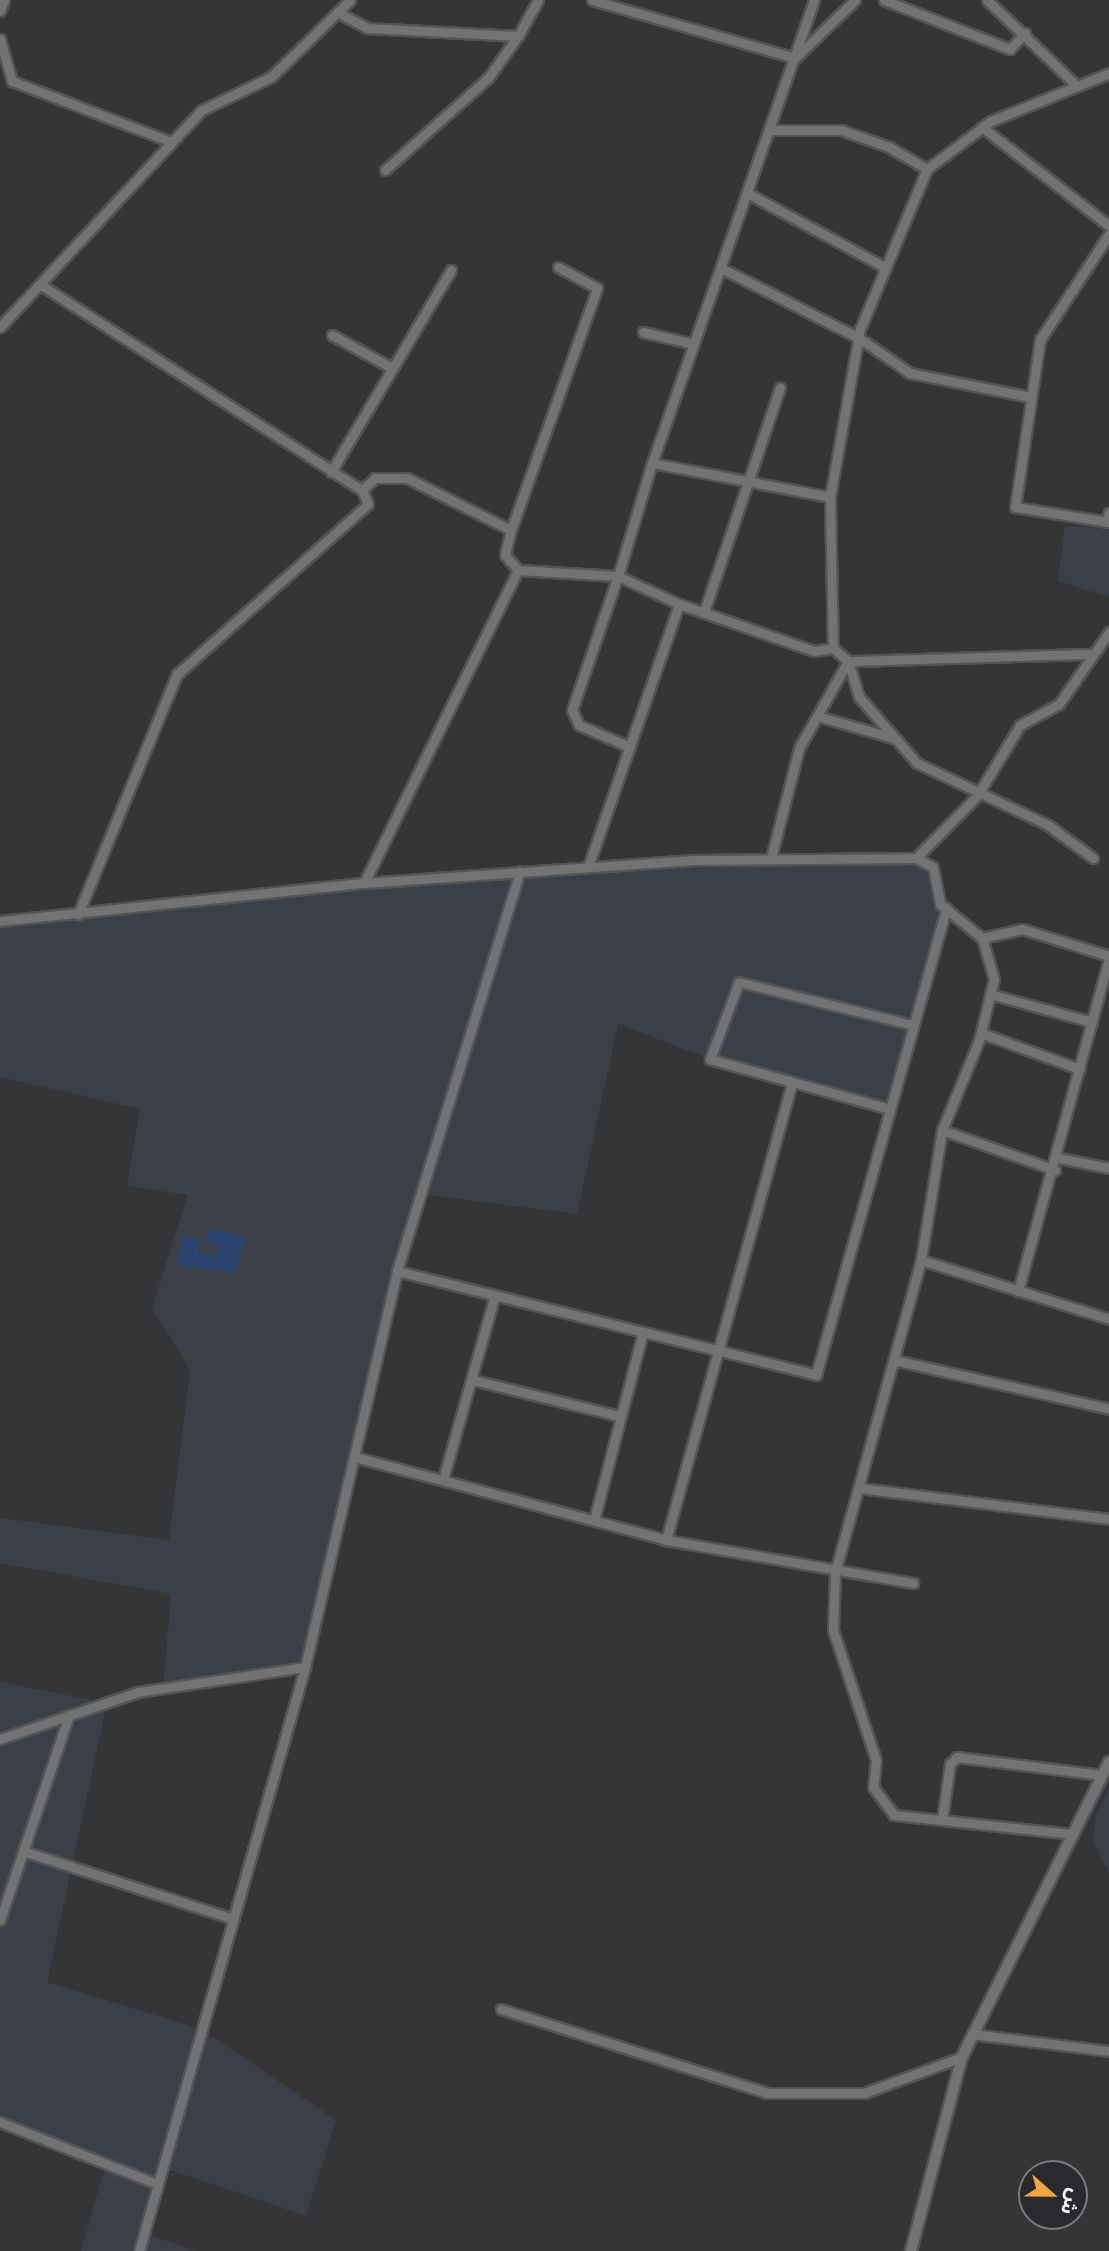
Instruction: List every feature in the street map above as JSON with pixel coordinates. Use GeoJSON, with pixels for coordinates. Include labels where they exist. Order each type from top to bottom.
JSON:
{"type":"FeatureCollection","features":[{"type":"Feature","properties":{"kind":"street"},"geometry":{"type":"LineString","coordinates":[[0,11],[4,0]]}},
{"type":"Feature","properties":{"kind":"street"},"geometry":{"type":"LineString","coordinates":[[0,327],[202,110],[271,77],[339,13],[349,0]]}},
{"type":"Feature","properties":{"kind":"street"},"geometry":{"type":"LineString","coordinates":[[385,170],[488,78],[518,36],[538,0]]}},
{"type":"Feature","properties":{"kind":"street"},"geometry":{"type":"LineString","coordinates":[[592,0],[795,58]]}},
{"type":"Feature","properties":{"kind":"street"},"geometry":{"type":"LineString","coordinates":[[621,0],[623,10]]}},
{"type":"Feature","properties":{"kind":"street"},"geometry":{"type":"LineString","coordinates":[[630,747],[579,725],[572,710],[618,576],[652,463],[814,0]]}},
{"type":"Feature","properties":{"kind":"street"},"geometry":{"type":"LineString","coordinates":[[795,58],[855,0]]}},
{"type":"Feature","properties":{"kind":"street"},"geometry":{"type":"LineString","coordinates":[[884,0],[1010,49],[1025,33]]}},
{"type":"Feature","properties":{"kind":"street"},"geometry":{"type":"LineString","coordinates":[[987,0],[1025,33],[1076,85]]}},
{"type":"Feature","properties":{"kind":"street"},"geometry":{"type":"LineString","coordinates":[[339,13],[367,28],[518,36]]}},
{"type":"Feature","properties":{"kind":"street"},"geometry":{"type":"LineString","coordinates":[[0,39],[12,82],[172,142]]}},
{"type":"Feature","properties":{"kind":"street"},"geometry":{"type":"LineString","coordinates":[[833,648],[830,497],[859,338],[927,169],[982,127],[1109,73]]}},
{"type":"Feature","properties":{"kind":"street"},"geometry":{"type":"LineString","coordinates":[[982,127],[1109,226]]}},
{"type":"Feature","properties":{"kind":"street"},"geometry":{"type":"LineString","coordinates":[[769,130],[841,130],[889,147],[927,169]]}},
{"type":"Feature","properties":{"kind":"street"},"geometry":{"type":"LineString","coordinates":[[747,192],[886,268]]}},
{"type":"Feature","properties":{"kind":"street"},"geometry":{"type":"LineString","coordinates":[[1108,519],[1015,507],[1040,340],[1109,234]]}},
{"type":"Feature","properties":{"kind":"street"},"geometry":{"type":"LineString","coordinates":[[558,267],[597,288],[511,530],[505,555],[518,570],[618,576],[679,604],[814,650],[833,648],[848,661],[859,697],[917,764],[976,796],[1048,825],[1094,858]]}},
{"type":"Feature","properties":{"kind":"street"},"geometry":{"type":"LineString","coordinates":[[721,268],[859,338],[910,373],[1030,397]]}},
{"type":"Feature","properties":{"kind":"street"},"geometry":{"type":"LineString","coordinates":[[331,472],[452,270]]}},
{"type":"Feature","properties":{"kind":"street"},"geometry":{"type":"LineString","coordinates":[[41,285],[362,490],[368,504],[177,674],[78,914]]}},
{"type":"Feature","properties":{"kind":"street"},"geometry":{"type":"LineString","coordinates":[[642,332],[694,344]]}},
{"type":"Feature","properties":{"kind":"street"},"geometry":{"type":"LineString","coordinates":[[332,335],[392,368]]}},
{"type":"Feature","properties":{"kind":"street"},"geometry":{"type":"LineString","coordinates":[[704,612],[780,387]]}},
{"type":"Feature","properties":{"kind":"street"},"geometry":{"type":"LineString","coordinates":[[652,463],[830,497]]}},
{"type":"Feature","properties":{"kind":"street"},"geometry":{"type":"LineString","coordinates":[[362,490],[375,478],[407,478],[511,530]]}},
{"type":"Feature","properties":{"kind":"street"},"geometry":{"type":"LineString","coordinates":[[364,883],[518,570]]}},
{"type":"Feature","properties":{"kind":"street"},"geometry":{"type":"LineString","coordinates":[[588,867],[679,604]]}},
{"type":"Feature","properties":{"kind":"street"},"geometry":{"type":"LineString","coordinates":[[916,858],[976,796],[1020,725],[1059,704],[1088,654],[1109,632]]}},
{"type":"Feature","properties":{"kind":"street"},"geometry":{"type":"LineString","coordinates":[[848,661],[1088,654]]}},
{"type":"Feature","properties":{"kind":"street"},"geometry":{"type":"LineString","coordinates":[[771,858],[799,748],[848,661]]}},
{"type":"Feature","properties":{"kind":"street"},"geometry":{"type":"LineString","coordinates":[[817,716],[893,738]]}},
{"type":"Feature","properties":{"kind":"street"},"geometry":{"type":"LineString","coordinates":[[0,921],[364,883],[588,867],[771,858],[916,858],[933,867],[937,895],[946,908],[982,938],[994,979],[981,1033],[942,1130],[921,1261],[835,1573],[832,1630],[876,1760],[873,1787],[894,1815],[1073,1834]]}},
{"type":"Feature","properties":{"kind":"street"},"geometry":{"type":"LineString","coordinates":[[139,2251],[305,1667],[397,1271],[520,872]]}},
{"type":"Feature","properties":{"kind":"street"},"geometry":{"type":"LineString","coordinates":[[397,1271],[816,1375],[946,908]]}},
{"type":"Feature","properties":{"kind":"street"},"geometry":{"type":"LineString","coordinates":[[982,938],[1022,929],[1109,957],[1059,1158],[1018,1291]]}},
{"type":"Feature","properties":{"kind":"street"},"geometry":{"type":"LineString","coordinates":[[890,1109],[710,1059],[739,982],[913,1025]]}},
{"type":"Feature","properties":{"kind":"street"},"geometry":{"type":"LineString","coordinates":[[990,993],[1093,1022]]}},
{"type":"Feature","properties":{"kind":"street"},"geometry":{"type":"LineString","coordinates":[[981,1033],[1080,1069]]}},
{"type":"Feature","properties":{"kind":"street"},"geometry":{"type":"LineString","coordinates":[[666,1541],[715,1349],[792,1082]]}},
{"type":"Feature","properties":{"kind":"street"},"geometry":{"type":"LineString","coordinates":[[942,1130],[1055,1170]]}},
{"type":"Feature","properties":{"kind":"street"},"geometry":{"type":"LineString","coordinates":[[1059,1158],[1109,1168]]}},
{"type":"Feature","properties":{"kind":"street"},"geometry":{"type":"LineString","coordinates":[[921,1261],[1109,1319]]}},
{"type":"Feature","properties":{"kind":"street"},"geometry":{"type":"LineString","coordinates":[[444,1476],[495,1295]]}},
{"type":"Feature","properties":{"kind":"street"},"geometry":{"type":"LineString","coordinates":[[594,1520],[643,1332]]}},
{"type":"Feature","properties":{"kind":"street"},"geometry":{"type":"LineString","coordinates":[[894,1360],[1109,1409]]}},
{"type":"Feature","properties":{"kind":"street"},"geometry":{"type":"LineString","coordinates":[[473,1380],[620,1416]]}},
{"type":"Feature","properties":{"kind":"street"},"geometry":{"type":"LineString","coordinates":[[355,1457],[444,1476],[666,1541],[835,1573],[913,1583]]}},
{"type":"Feature","properties":{"kind":"street"},"geometry":{"type":"LineString","coordinates":[[860,1488],[1109,1519]]}},
{"type":"Feature","properties":{"kind":"street"},"geometry":{"type":"LineString","coordinates":[[0,1739],[138,1692],[305,1667]]}},
{"type":"Feature","properties":{"kind":"street"},"geometry":{"type":"LineString","coordinates":[[0,1920],[69,1715]]}},
{"type":"Feature","properties":{"kind":"street"},"geometry":{"type":"LineString","coordinates":[[942,1820],[950,1764],[957,1757],[1102,1775]]}},
{"type":"Feature","properties":{"kind":"street"},"geometry":{"type":"LineString","coordinates":[[911,2251],[962,2057],[1109,1762]]}},
{"type":"Feature","properties":{"kind":"street"},"geometry":{"type":"LineString","coordinates":[[23,1851],[233,1919]]}},
{"type":"Feature","properties":{"kind":"street"},"geometry":{"type":"LineString","coordinates":[[502,2009],[767,2093],[864,2093],[962,2057]]}},
{"type":"Feature","properties":{"kind":"street"},"geometry":{"type":"LineString","coordinates":[[972,2034],[1109,2051]]}},
{"type":"Feature","properties":{"kind":"street"},"geometry":{"type":"LineString","coordinates":[[0,2122],[157,2184]]}},
{"type":"Feature","properties":{"kind":"shaded area"},"geometry":{"type":"Polygon","coordinates":[[[1065,526],[1109,527],[1109,597],[1058,581],[1065,526]]]}},
{"type":"Feature","properties":{"kind":"shaded area"},"geometry":{"type":"Polygon","coordinates":[[[693,860],[922,862],[946,908],[890,1109],[710,1059],[618,1024],[577,1214],[420,1194],[305,1667],[163,1688],[171,1594],[0,1563],[0,1518],[169,1540],[190,1370],[152,1308],[188,1195],[127,1186],[140,1109],[0,1077],[0,921],[693,860]]]}},
{"type":"Feature","properties":{"kind":"shaded area"},"geometry":{"type":"Polygon","coordinates":[[[209,1229],[246,1237],[236,1273],[176,1265],[184,1235],[201,1239],[198,1253],[217,1255],[219,1246],[205,1242],[209,1229]]]}},
{"type":"Feature","properties":{"kind":"shaded area"},"geometry":{"type":"Polygon","coordinates":[[[0,1682],[107,1703],[47,1982],[201,2029],[336,2120],[306,2216],[162,2167],[144,2233],[195,2251],[81,2251],[106,2164],[0,2122],[0,1682]]]}},
{"type":"Feature","properties":{"kind":"shaded area"},"geometry":{"type":"Polygon","coordinates":[[[1109,1788],[1109,1874],[1093,1840],[1095,1817],[1109,1788]]]}}]}
